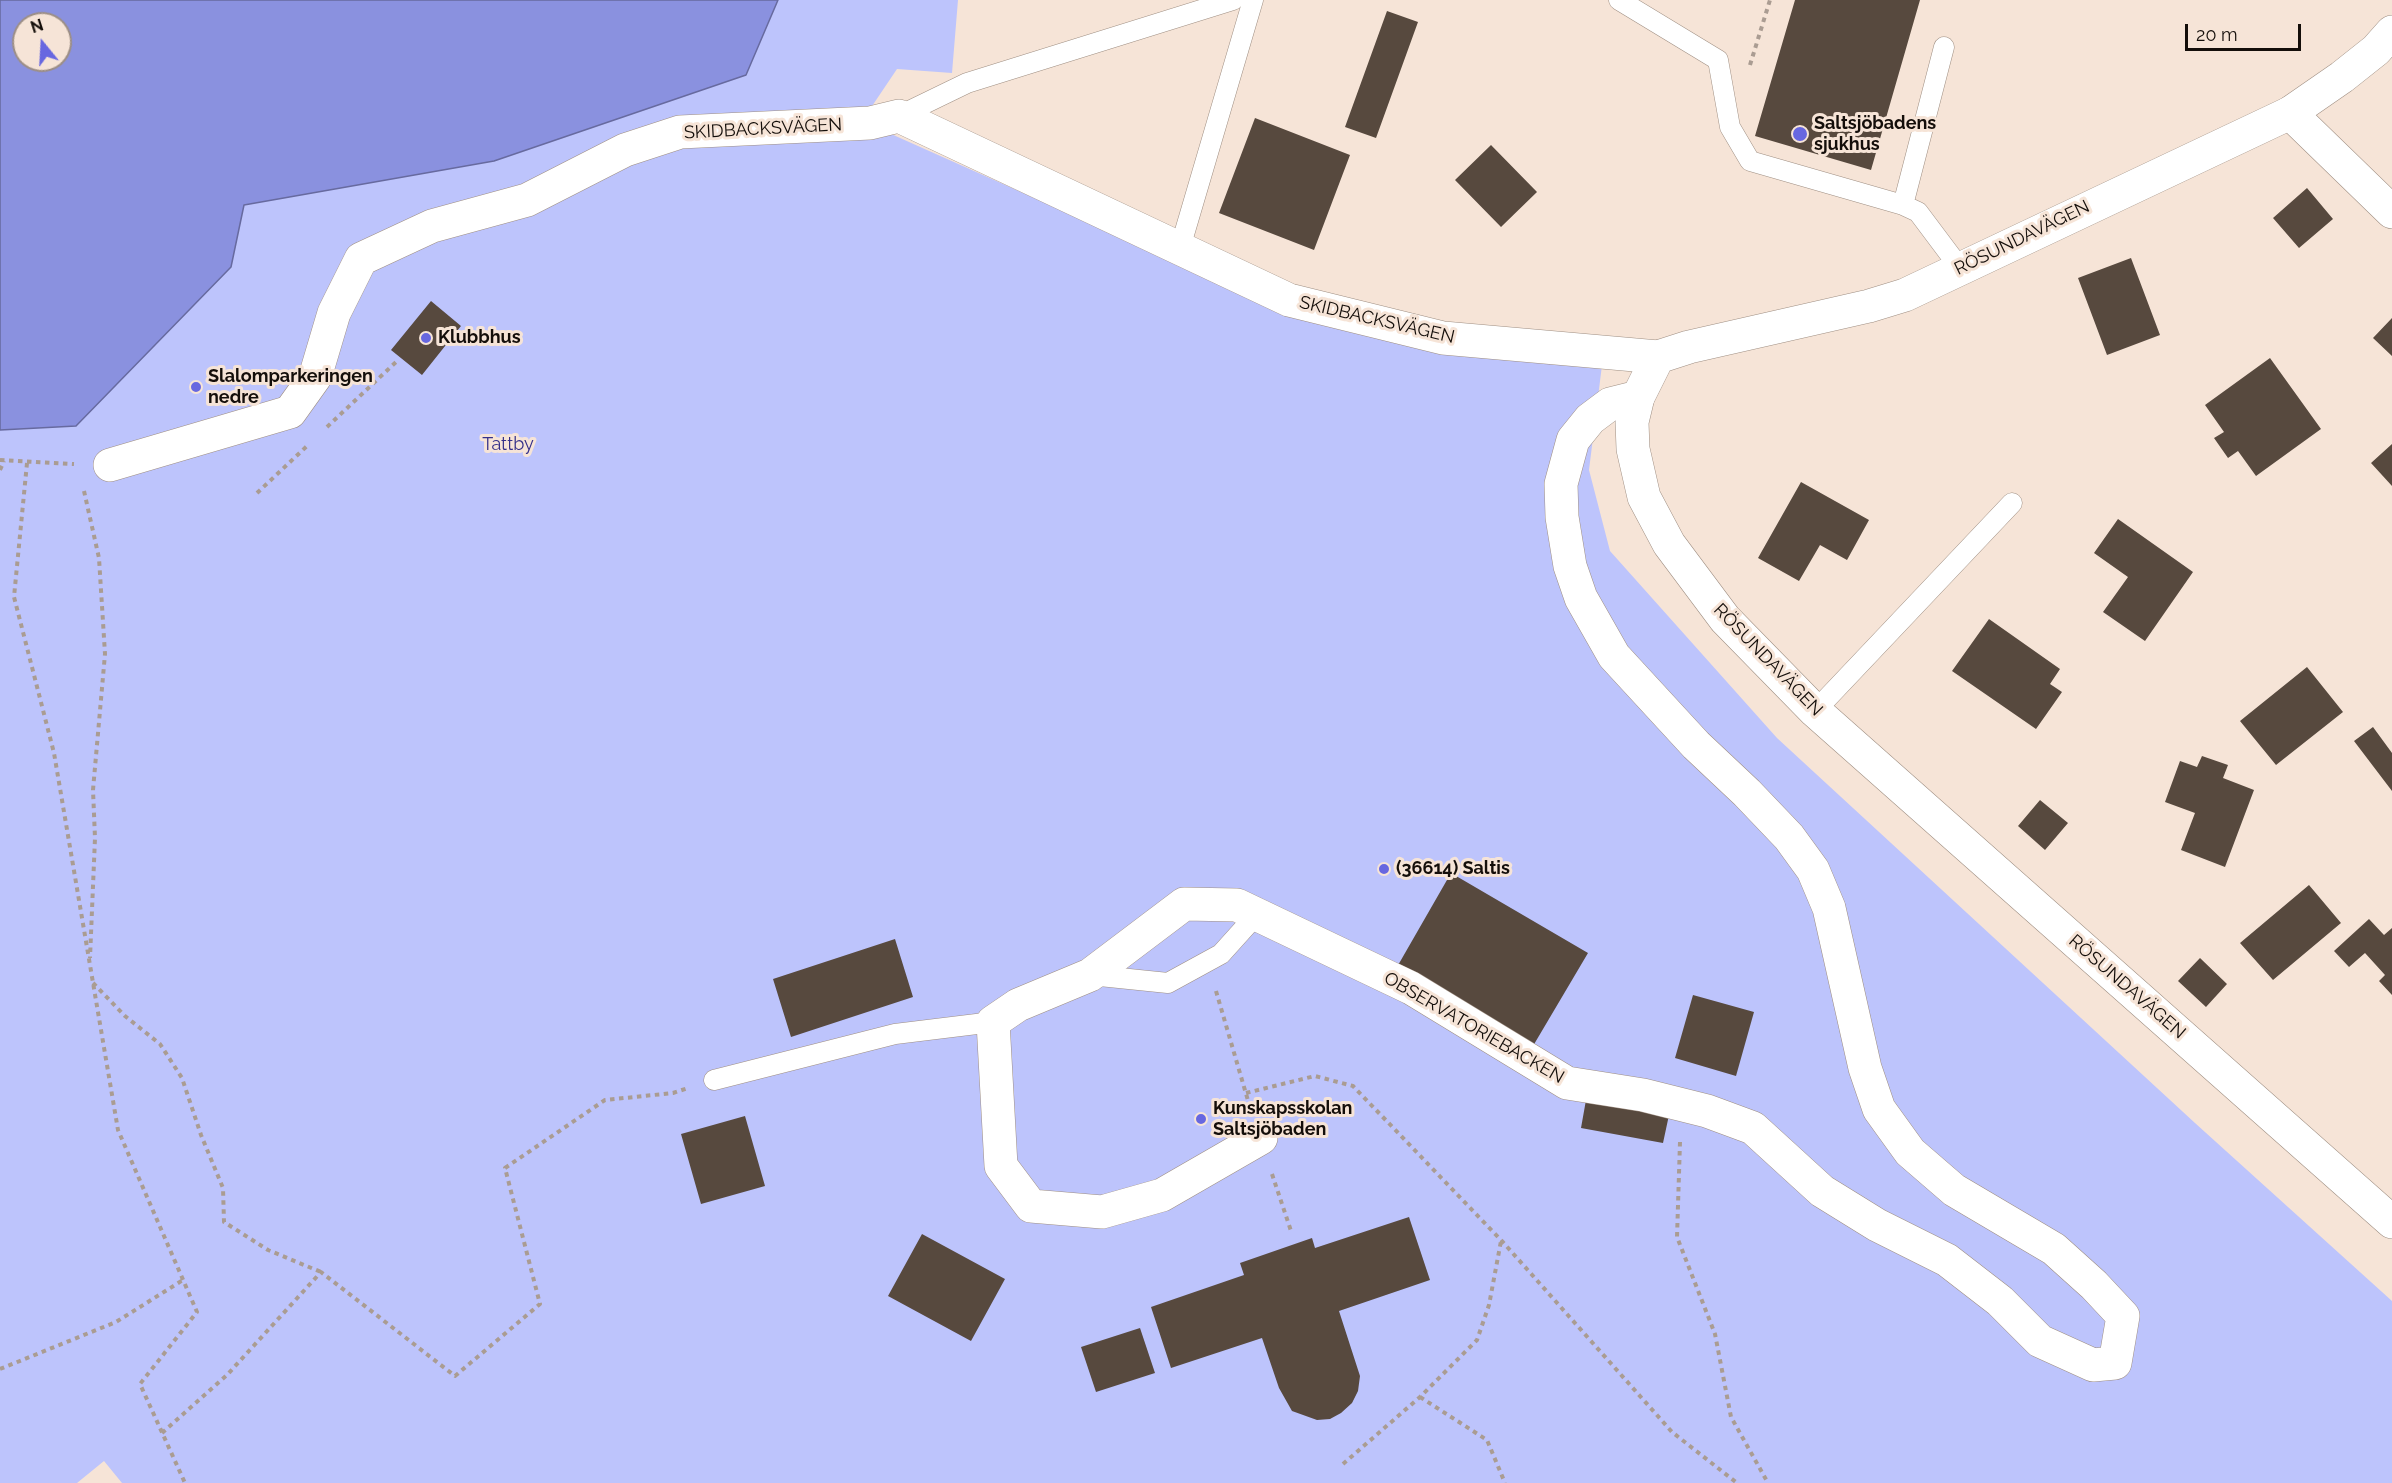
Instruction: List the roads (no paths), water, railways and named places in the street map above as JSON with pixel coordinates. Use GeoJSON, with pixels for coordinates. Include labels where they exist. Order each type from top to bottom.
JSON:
{"type":"FeatureCollection","features":[{"type":"Feature","properties":{"kind":"street","name":"RÖSUNDAVÄGEN"},"geometry":{"type":"LineString","coordinates":[[2392,32],[2359,64],[2290,113],[1905,295],[1869,306],[1689,347],[1658,357],[1638,397],[1632,422],[1633,449],[1644,497],[1669,544],[1725,619],[1815,711],[2392,1222]]}},
{"type":"Feature","properties":{"kind":"street"},"geometry":{"type":"LineString","coordinates":[[2290,113],[2392,212]]}},
{"type":"Feature","properties":{"kind":"street","name":"SKIDBACKSVÄGEN"},"geometry":{"type":"LineString","coordinates":[[110,465],[290,412],[315,377],[334,313],[361,259],[432,226],[527,200],[625,150],[680,132],[870,123],[899,116],[1289,300],[1443,338],[1658,357]]}},
{"type":"Feature","properties":{"kind":"street","name":"OBSERVATORIEBACKEN"},"geometry":{"type":"LineString","coordinates":[[993,1022],[1018,1005],[1090,975],[1184,904],[1237,905],[1411,988],[1567,1083],[1643,1095],[1707,1110],[1753,1128],[1822,1191],[1877,1225],[1947,1260],[2000,1300],[2040,1341],[2093,1365],[2115,1363],[2122,1316],[2094,1285],[2054,1249],[1954,1190],[1910,1152],[1879,1109],[1865,1068],[1829,909],[1813,870],[1789,837],[1748,793],[1696,745],[1614,656],[1581,598],[1570,566],[1562,517],[1561,484],[1573,440],[1590,419],[1610,405],[1638,397]]}},
{"type":"Feature","properties":{"kind":"street"},"geometry":{"type":"LineString","coordinates":[[993,1022],[1001,1166],[1031,1206],[1102,1212],[1162,1195],[1261,1138]]}},
{"type":"Feature","properties":{"kind":"lane","name":"SKIDBACKSVÄGEN"},"geometry":{"type":"LineString","coordinates":[[899,116],[967,83],[1233,0]]}},
{"type":"Feature","properties":{"kind":"lane"},"geometry":{"type":"LineString","coordinates":[[1180,248],[1253,0]]}},
{"type":"Feature","properties":{"kind":"lane"},"geometry":{"type":"LineString","coordinates":[[1619,0],[1718,60],[1730,127],[1750,161],[1902,205],[1918,212],[1960,268]]}},
{"type":"Feature","properties":{"kind":"lane"},"geometry":{"type":"LineString","coordinates":[[1902,205],[1944,47]]}},
{"type":"Feature","properties":{"kind":"lane"},"geometry":{"type":"LineString","coordinates":[[1815,711],[2012,503]]}},
{"type":"Feature","properties":{"kind":"lane"},"geometry":{"type":"LineString","coordinates":[[1090,975],[1168,983],[1221,954],[1257,914]]}},
{"type":"Feature","properties":{"kind":"lane"},"geometry":{"type":"LineString","coordinates":[[714,1080],[896,1034],[993,1022]]}},
{"type":"Feature","properties":{"kind":"place","name":"Saltsjöbadens sjukhus"},"geometry":{"type":"Point","coordinates":[1800,134]}},
{"type":"Feature","properties":{"kind":"place","name":"Klubbhus"},"geometry":{"type":"Point","coordinates":[426,338]}},
{"type":"Feature","properties":{"kind":"place","name":"Slalomparkeringen nedre"},"geometry":{"type":"Point","coordinates":[196,387]}},
{"type":"Feature","properties":{"kind":"place","name":"(36614) Saltis"},"geometry":{"type":"Point","coordinates":[1384,869]}},
{"type":"Feature","properties":{"kind":"place","name":"Kunskapsskolan Saltsjöbaden"},"geometry":{"type":"Point","coordinates":[1201,1119]}},
{"type":"Feature","properties":{"kind":"park label","name":"Tattby"},"geometry":{"type":"Point","coordinates":[508,445]}}]}
